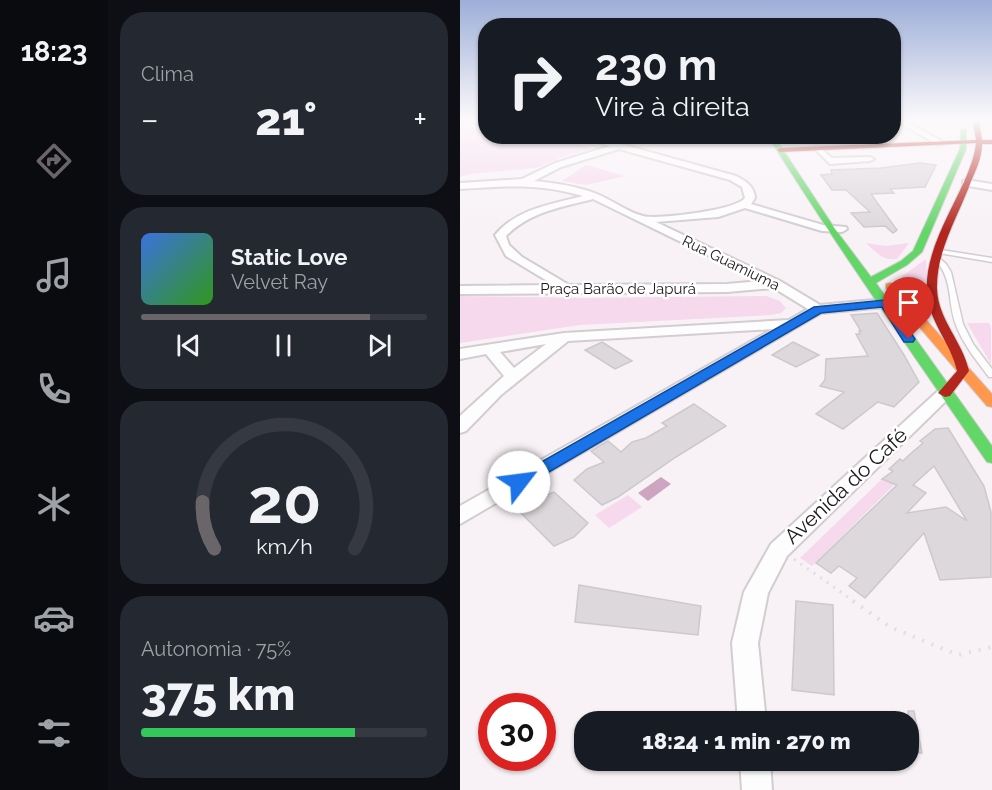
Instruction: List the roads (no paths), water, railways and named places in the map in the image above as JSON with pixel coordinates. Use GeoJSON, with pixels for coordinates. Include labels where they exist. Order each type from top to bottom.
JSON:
{"type":"FeatureCollection","features":[{"type":"Feature","properties":{"kind":"main road"},"geometry":{"type":"LineString","coordinates":[[788,158],[836,230],[875,278],[991,403]]}},
{"type":"Feature","properties":{"kind":"main road"},"geometry":{"type":"LineString","coordinates":[[875,278],[904,263],[917,252],[958,158]]}},
{"type":"Feature","properties":{"kind":"main road"},"geometry":{"type":"LineString","coordinates":[[963,158],[961,165],[991,172]]}},
{"type":"Feature","properties":{"kind":"main road"},"geometry":{"type":"LineString","coordinates":[[963,371],[962,361],[938,320],[932,291],[934,268],[978,158]]}},
{"type":"Feature","properties":{"kind":"main road"},"geometry":{"type":"LineString","coordinates":[[875,278],[885,303],[944,393],[991,458]]}},
{"type":"Feature","properties":{"kind":"main road","name":"Avenida do Café"},"geometry":{"type":"LineString","coordinates":[[944,393],[963,371]]}},
{"type":"Feature","properties":{"kind":"street"},"geometry":{"type":"LineString","coordinates":[[460,186],[523,182],[558,165],[581,158]]}},
{"type":"Feature","properties":{"kind":"street"},"geometry":{"type":"LineString","coordinates":[[657,158],[744,183],[750,191],[750,198],[745,205]]}},
{"type":"Feature","properties":{"kind":"street","name":"Rua Guamiuma"},"geometry":{"type":"LineString","coordinates":[[523,182],[562,187],[594,196],[776,284],[818,309]]}},
{"type":"Feature","properties":{"kind":"street"},"geometry":{"type":"LineString","coordinates":[[966,183],[991,187]]}},
{"type":"Feature","properties":{"kind":"street"},"geometry":{"type":"LineString","coordinates":[[566,289],[558,281],[516,259],[502,244],[500,235],[507,226],[523,217],[594,196]]}},
{"type":"Feature","properties":{"kind":"street"},"geometry":{"type":"LineString","coordinates":[[642,220],[718,214],[745,205],[836,230]]}},
{"type":"Feature","properties":{"kind":"street","name":"Praça Barão de Japurá"},"geometry":{"type":"LineString","coordinates":[[460,290],[727,288],[776,284]]}},
{"type":"Feature","properties":{"kind":"street"},"geometry":{"type":"LineString","coordinates":[[460,516],[818,309],[885,303]]}},
{"type":"Feature","properties":{"kind":"street"},"geometry":{"type":"LineString","coordinates":[[460,354],[564,337],[793,324]]}},
{"type":"Feature","properties":{"kind":"street"},"geometry":{"type":"LineString","coordinates":[[741,327],[751,337],[754,347]]}},
{"type":"Feature","properties":{"kind":"street"},"geometry":{"type":"LineString","coordinates":[[460,427],[475,409],[564,337]]}},
{"type":"Feature","properties":{"kind":"street"},"geometry":{"type":"LineString","coordinates":[[489,349],[513,377]]}},
{"type":"Feature","properties":{"kind":"street","name":"Avenida do Café"},"geometry":{"type":"LineString","coordinates":[[751,711],[745,643],[756,592],[779,550],[944,393]]}},
{"type":"Feature","properties":{"kind":"street"},"geometry":{"type":"LineString","coordinates":[[756,771],[757,790]]}},
{"type":"Feature","properties":{"kind":"lane"},"geometry":{"type":"LineString","coordinates":[[939,255],[991,260]]}},
{"type":"Feature","properties":{"kind":"lane"},"geometry":{"type":"LineString","coordinates":[[939,255],[947,266],[959,324],[972,349],[991,375]]}}]}
